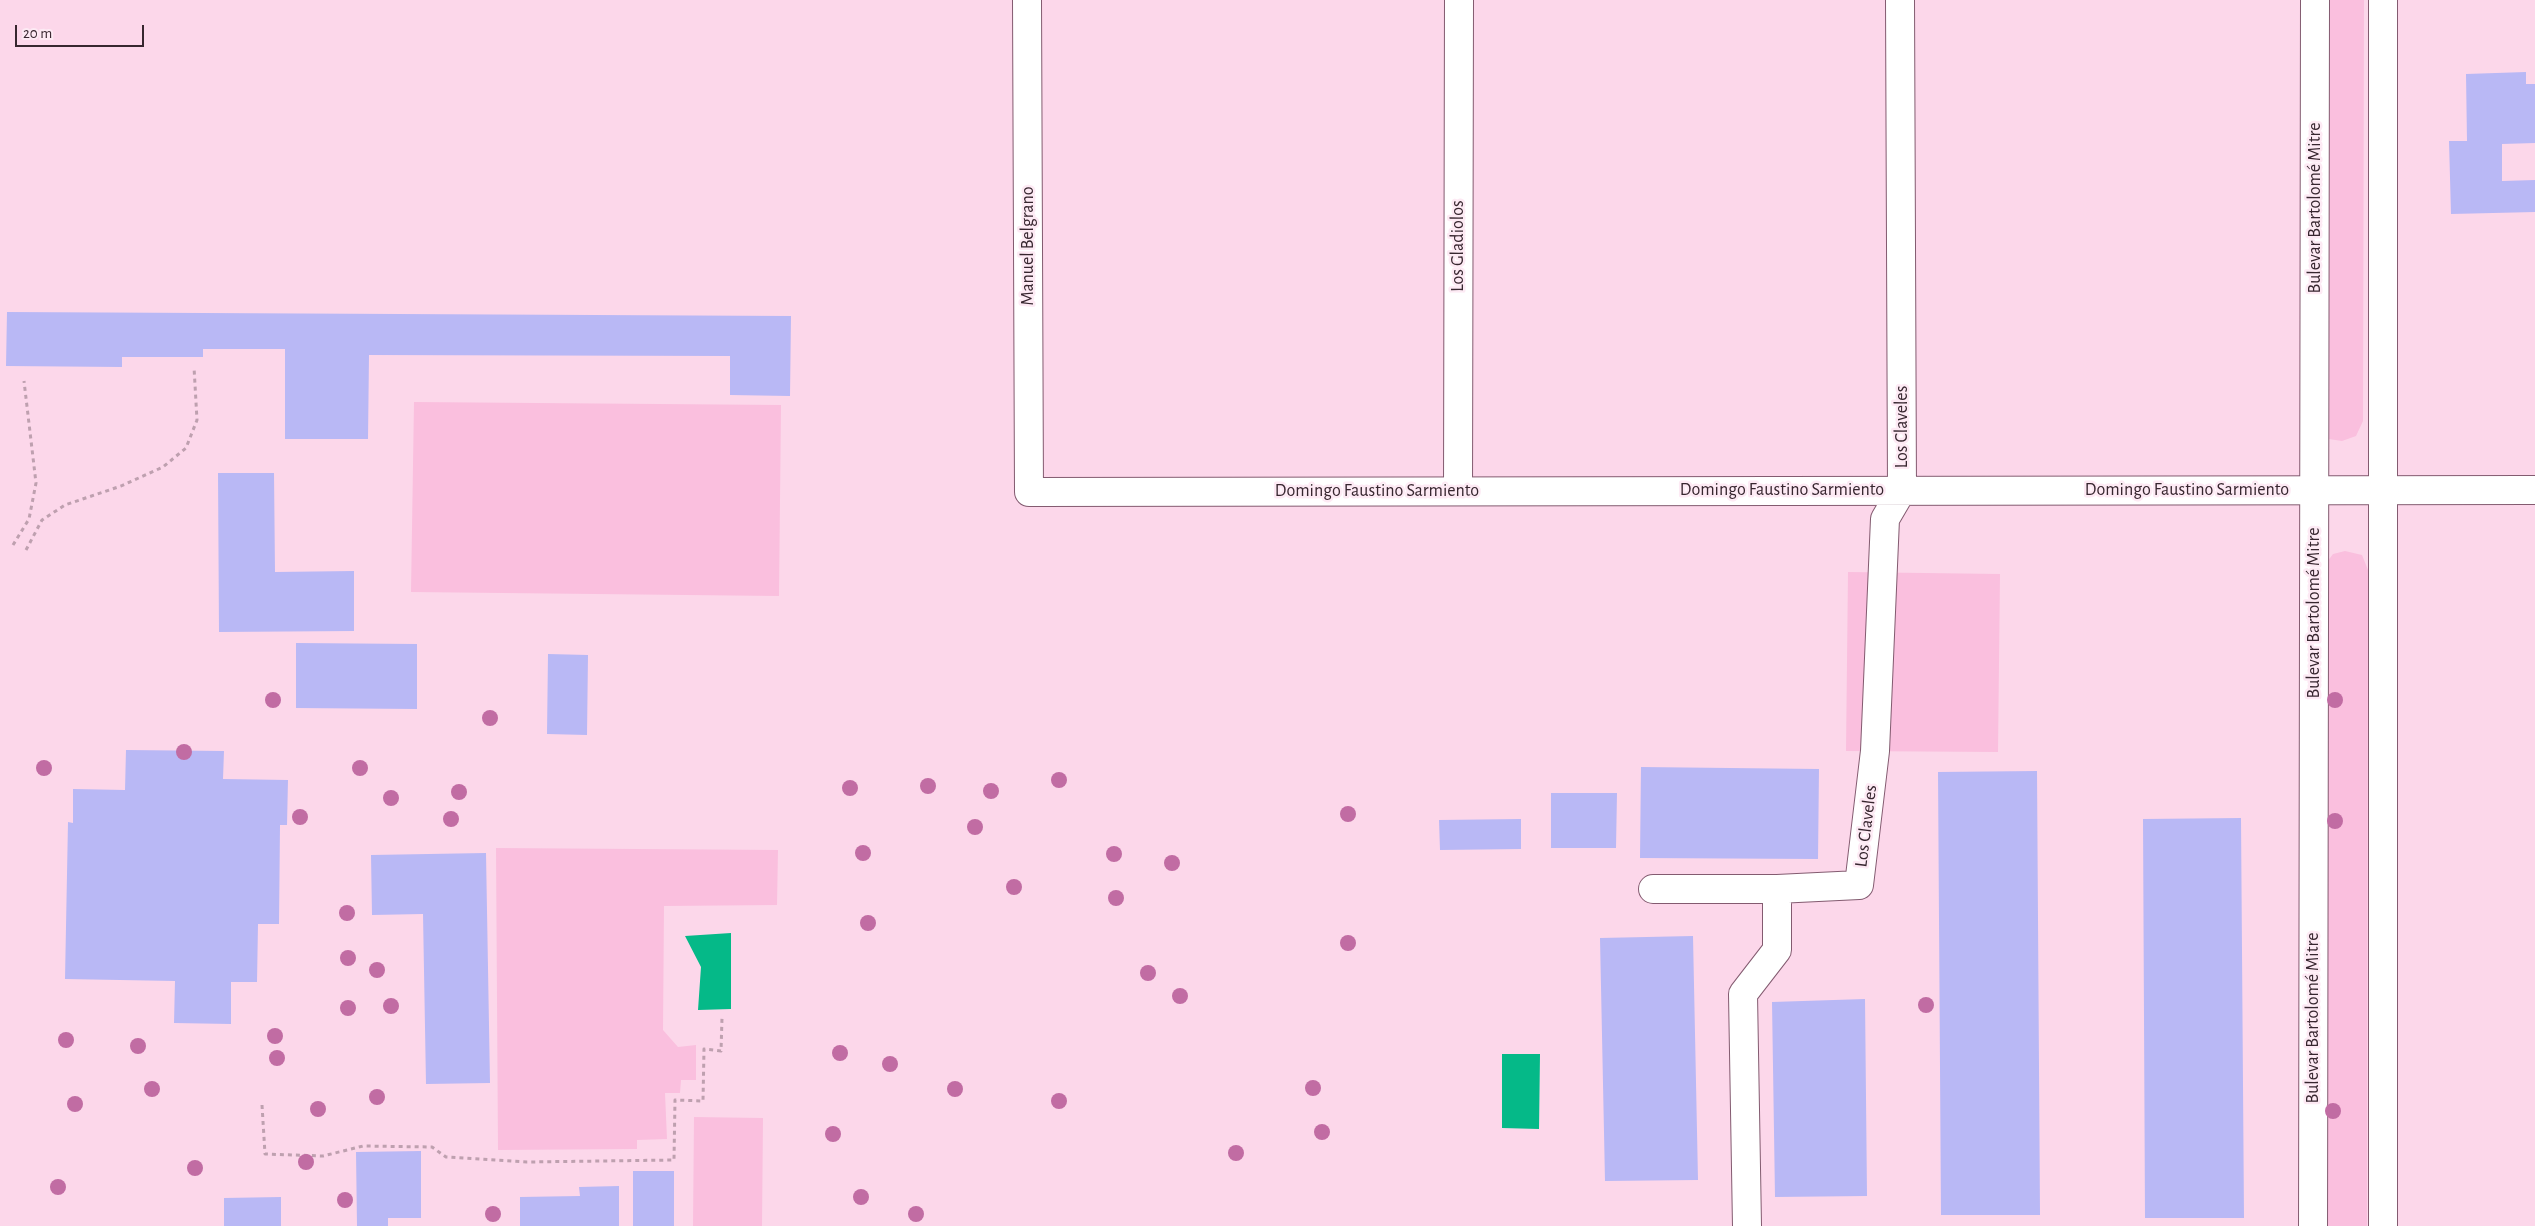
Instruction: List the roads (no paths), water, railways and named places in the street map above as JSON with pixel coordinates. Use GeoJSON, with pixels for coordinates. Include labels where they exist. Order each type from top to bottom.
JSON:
{"type":"FeatureCollection","features":[{"type":"Feature","properties":{"kind":"street","name":"Manuel Belgrano"},"geometry":{"type":"LineString","coordinates":[[1027,0],[1029,492]]}},
{"type":"Feature","properties":{"kind":"street","name":"Los Gladiolos"},"geometry":{"type":"LineString","coordinates":[[1458,491],[1459,0]]}},
{"type":"Feature","properties":{"kind":"street","name":"Los Claveles"},"geometry":{"type":"LineString","coordinates":[[1777,889],[1859,885],[1875,751],[1885,519],[1902,490],[1900,0]]}},
{"type":"Feature","properties":{"kind":"street","name":"Bulevar Bartolomé Mitre"},"geometry":{"type":"LineString","coordinates":[[2312,1226],[2315,0]]}},
{"type":"Feature","properties":{"kind":"street"},"geometry":{"type":"LineString","coordinates":[[2383,0],[2383,1226]]}},
{"type":"Feature","properties":{"kind":"street","name":"Domingo Faustino Sarmiento"},"geometry":{"type":"LineString","coordinates":[[1029,492],[2535,490]]}},
{"type":"Feature","properties":{"kind":"street"},"geometry":{"type":"LineString","coordinates":[[1653,889],[1777,889],[1777,950],[1743,994],[1747,1226]]}}]}
